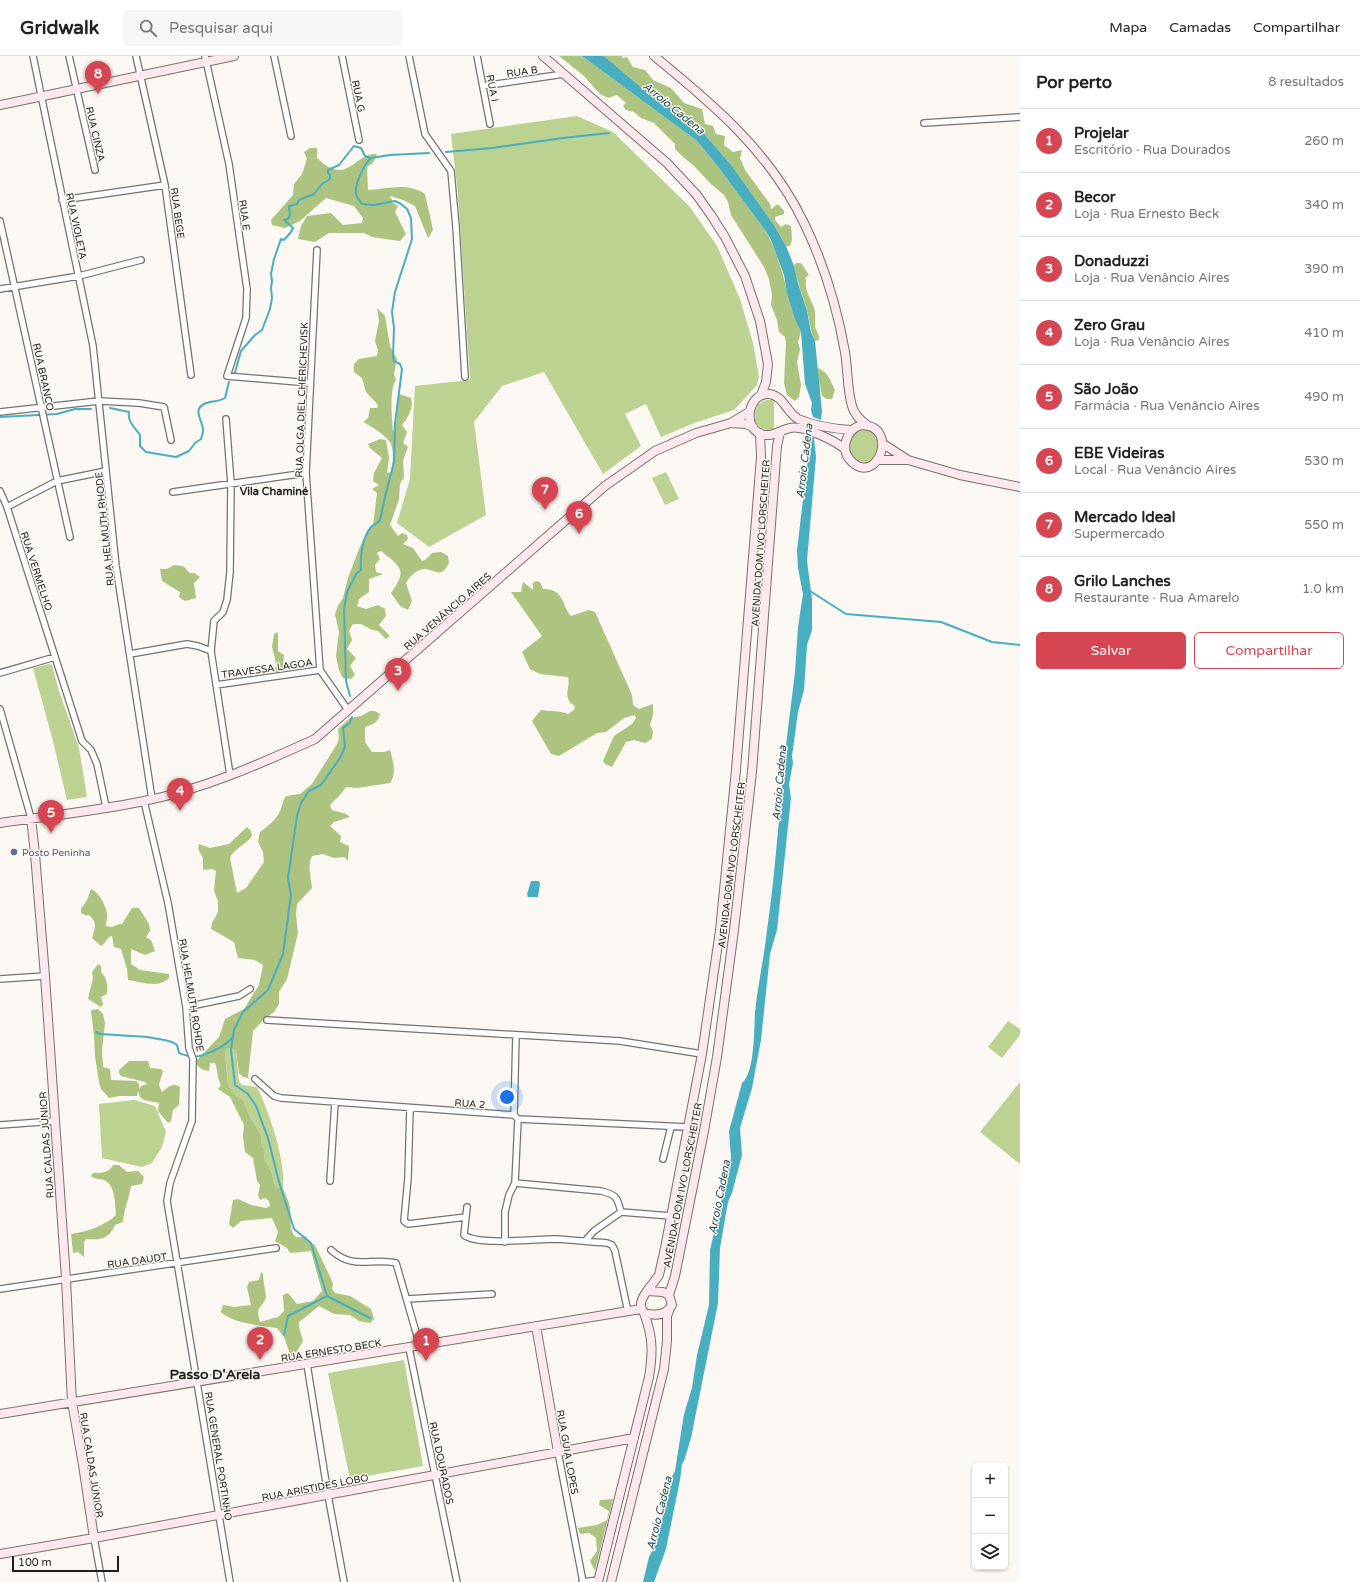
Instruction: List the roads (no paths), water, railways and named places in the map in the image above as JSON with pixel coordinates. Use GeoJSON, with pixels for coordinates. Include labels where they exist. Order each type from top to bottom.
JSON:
{"type":"FeatureCollection","features":[{"type":"Feature","properties":{"kind":"main road"},"geometry":{"type":"LineString","coordinates":[[0,105],[140,76],[206,59],[234,56]]}},
{"type":"Feature","properties":{"kind":"main road"},"geometry":{"type":"LineString","coordinates":[[542,56],[667,163],[696,194],[712,215],[724,236],[745,276],[760,321],[768,364],[766,382],[761,395],[753,402],[750,412],[753,427],[760,433],[774,435],[794,428],[800,429],[825,437],[846,450]]}},
{"type":"Feature","properties":{"kind":"main road"},"geometry":{"type":"LineString","coordinates":[[654,56],[699,93],[734,125],[762,156],[788,194],[804,222],[825,271],[842,333],[852,407],[859,419],[866,425],[874,428],[880,434],[882,452],[878,460],[869,466],[858,466],[850,460],[846,450],[847,438],[852,430],[861,425],[866,425]]}},
{"type":"Feature","properties":{"kind":"main road"},"geometry":{"type":"LineString","coordinates":[[761,395],[772,395],[784,403],[797,418],[802,420],[828,428],[852,430]]}},
{"type":"Feature","properties":{"kind":"main road"},"geometry":{"type":"LineString","coordinates":[[783,431],[788,420],[788,409]]}},
{"type":"Feature","properties":{"kind":"main road","name":"RUA VENÂNCIO AIRES"},"geometry":{"type":"LineString","coordinates":[[0,823],[148,800],[230,775],[315,739],[605,486],[655,451],[696,433],[731,423],[750,412]]}},
{"type":"Feature","properties":{"kind":"main road","name":"RUA VENÂNCIO AIRES"},"geometry":{"type":"LineString","coordinates":[[731,423],[746,424],[753,427]]}},
{"type":"Feature","properties":{"kind":"main road","name":"AVENIDA DOM IVO LORSCHEITER"},"geometry":{"type":"LineString","coordinates":[[610,1582],[664,1370],[667,1341],[667,1316],[672,1305],[669,1296],[704,1131],[717,1057],[734,930],[752,772],[777,446],[783,431]]}},
{"type":"Feature","properties":{"kind":"main road","name":"AVENIDA DOM IVO LORSCHEITER"},"geometry":{"type":"LineString","coordinates":[[642,1311],[641,1304],[647,1291],[659,1275],[702,1054],[720,930],[736,770],[761,457],[760,433]]}},
{"type":"Feature","properties":{"kind":"main road"},"geometry":{"type":"LineString","coordinates":[[882,443],[908,460]]}},
{"type":"Feature","properties":{"kind":"main road"},"geometry":{"type":"LineString","coordinates":[[878,460],[908,460],[960,475],[1020,487]]}},
{"type":"Feature","properties":{"kind":"main road","name":"RUA CALDAS JÚNIOR"},"geometry":{"type":"LineString","coordinates":[[31,818],[55,1121],[66,1279],[72,1402],[94,1538]]}},
{"type":"Feature","properties":{"kind":"main road"},"geometry":{"type":"LineString","coordinates":[[647,1291],[663,1292],[669,1296]]}},
{"type":"Feature","properties":{"kind":"main road"},"geometry":{"type":"LineString","coordinates":[[642,1311],[652,1315],[662,1314],[669,1311]]}},
{"type":"Feature","properties":{"kind":"main road"},"geometry":{"type":"LineString","coordinates":[[599,1581],[652,1359],[651,1335],[642,1311]]}},
{"type":"Feature","properties":{"kind":"main road","name":"RUA ERNESTO BECK"},"geometry":{"type":"LineString","coordinates":[[0,1414],[536,1326],[642,1311]]}},
{"type":"Feature","properties":{"kind":"main road","name":"RUA GUIA LOPES"},"geometry":{"type":"LineString","coordinates":[[536,1326],[558,1452]]}},
{"type":"Feature","properties":{"kind":"main road","name":"RUA ARISTIDES LOBO"},"geometry":{"type":"LineString","coordinates":[[0,1554],[634,1438]]}},
{"type":"Feature","properties":{"kind":"street","name":"RUA VIOLETA"},"geometry":{"type":"LineString","coordinates":[[33,56],[93,346],[99,401]]}},
{"type":"Feature","properties":{"kind":"street","name":"RUA CINZA"},"geometry":{"type":"LineString","coordinates":[[69,56],[95,170]]}},
{"type":"Feature","properties":{"kind":"street","name":"RUA BEGE"},"geometry":{"type":"LineString","coordinates":[[136,56],[165,185],[191,375]]}},
{"type":"Feature","properties":{"kind":"street"},"geometry":{"type":"LineString","coordinates":[[274,56],[291,136]]}},
{"type":"Feature","properties":{"kind":"street","name":"RUA G"},"geometry":{"type":"LineString","coordinates":[[342,56],[359,140]]}},
{"type":"Feature","properties":{"kind":"street"},"geometry":{"type":"LineString","coordinates":[[409,56],[425,134],[451,171],[465,377]]}},
{"type":"Feature","properties":{"kind":"street","name":"RUA I"},"geometry":{"type":"LineString","coordinates":[[477,56],[490,124]]}},
{"type":"Feature","properties":{"kind":"street","name":"RUA E"},"geometry":{"type":"LineString","coordinates":[[206,59],[229,164],[247,289],[246,318],[227,376],[310,383]]}},
{"type":"Feature","properties":{"kind":"street","name":"RUA B"},"geometry":{"type":"LineString","coordinates":[[483,86],[564,74]]}},
{"type":"Feature","properties":{"kind":"street"},"geometry":{"type":"LineString","coordinates":[[924,123],[1020,117]]}},
{"type":"Feature","properties":{"kind":"street"},"geometry":{"type":"LineString","coordinates":[[62,200],[165,185]]}},
{"type":"Feature","properties":{"kind":"street","name":"RUA BRANCO"},"geometry":{"type":"LineString","coordinates":[[0,221],[70,537]]}},
{"type":"Feature","properties":{"kind":"street","name":"RUA OLGA DIEL CHERICHEVISK"},"geometry":{"type":"LineString","coordinates":[[317,250],[306,473],[320,670]]}},
{"type":"Feature","properties":{"kind":"street"},"geometry":{"type":"LineString","coordinates":[[0,289],[79,276],[141,260]]}},
{"type":"Feature","properties":{"kind":"street"},"geometry":{"type":"LineString","coordinates":[[0,412],[99,401],[139,403],[164,407],[172,440]]}},
{"type":"Feature","properties":{"kind":"street","name":"RUA HELMUTH RHODE"},"geometry":{"type":"LineString","coordinates":[[99,401],[116,566],[130,654]]}},
{"type":"Feature","properties":{"kind":"street"},"geometry":{"type":"LineString","coordinates":[[226,419],[231,484],[230,572],[227,600],[223,612],[214,621],[211,651],[230,775]]}},
{"type":"Feature","properties":{"kind":"street"},"geometry":{"type":"LineString","coordinates":[[7,507],[57,481],[106,471]]}},
{"type":"Feature","properties":{"kind":"street"},"geometry":{"type":"LineString","coordinates":[[173,492],[306,473]]}},
{"type":"Feature","properties":{"kind":"street","name":"RUA VERMELHO"},"geometry":{"type":"LineString","coordinates":[[0,491],[7,507],[82,741],[91,750],[98,764],[106,807]]}},
{"type":"Feature","properties":{"kind":"street"},"geometry":{"type":"LineString","coordinates":[[130,654],[187,644],[211,651]]}},
{"type":"Feature","properties":{"kind":"street","name":"RUA HELMUTH ROHDE"},"geometry":{"type":"LineString","coordinates":[[130,654],[148,800],[168,903],[186,1007],[190,1052],[193,1059],[192,1121],[170,1183],[167,1201],[177,1263]]}},
{"type":"Feature","properties":{"kind":"street"},"geometry":{"type":"LineString","coordinates":[[0,673],[55,657]]}},
{"type":"Feature","properties":{"kind":"street"},"geometry":{"type":"LineString","coordinates":[[320,670],[348,710]]}},
{"type":"Feature","properties":{"kind":"street","name":"TRAVESSA LAGOA"},"geometry":{"type":"LineString","coordinates":[[216,685],[320,670]]}},
{"type":"Feature","properties":{"kind":"street","name":"RUA CALDAS JÚNIOR"},"geometry":{"type":"LineString","coordinates":[[0,709],[31,818]]}},
{"type":"Feature","properties":{"kind":"street"},"geometry":{"type":"LineString","coordinates":[[0,979],[44,976]]}},
{"type":"Feature","properties":{"kind":"street"},"geometry":{"type":"LineString","coordinates":[[186,1007],[239,996],[250,989]]}},
{"type":"Feature","properties":{"kind":"street"},"geometry":{"type":"LineString","coordinates":[[267,1020],[620,1041],[702,1054]]}},
{"type":"Feature","properties":{"kind":"street"},"geometry":{"type":"LineString","coordinates":[[505,1242],[505,1212],[509,1195],[515,1183],[516,1035]]}},
{"type":"Feature","properties":{"kind":"street","name":"RUA 2"},"geometry":{"type":"LineString","coordinates":[[255,1079],[274,1096],[281,1098],[516,1117],[688,1127]]}},
{"type":"Feature","properties":{"kind":"street"},"geometry":{"type":"LineString","coordinates":[[330,1181],[335,1102]]}},
{"type":"Feature","properties":{"kind":"street"},"geometry":{"type":"LineString","coordinates":[[410,1108],[408,1178],[404,1222],[408,1224],[466,1218]]}},
{"type":"Feature","properties":{"kind":"street"},"geometry":{"type":"LineString","coordinates":[[0,1125],[55,1121]]}},
{"type":"Feature","properties":{"kind":"street"},"geometry":{"type":"LineString","coordinates":[[663,1159],[671,1126]]}},
{"type":"Feature","properties":{"kind":"street"},"geometry":{"type":"LineString","coordinates":[[515,1183],[601,1191],[612,1194],[618,1198],[620,1212]]}},
{"type":"Feature","properties":{"kind":"street"},"geometry":{"type":"LineString","coordinates":[[466,1207],[464,1235],[466,1236],[505,1242],[554,1239],[607,1243],[612,1245],[615,1251],[628,1312]]}},
{"type":"Feature","properties":{"kind":"street"},"geometry":{"type":"LineString","coordinates":[[585,1241],[594,1231],[620,1212],[671,1216]]}},
{"type":"Feature","properties":{"kind":"street","name":"RUA DAUDT"},"geometry":{"type":"LineString","coordinates":[[0,1289],[276,1248]]}},
{"type":"Feature","properties":{"kind":"street"},"geometry":{"type":"LineString","coordinates":[[331,1250],[340,1257],[350,1261],[363,1263],[382,1261],[396,1263],[420,1346]]}},
{"type":"Feature","properties":{"kind":"street","name":"RUA GENERAL PORTINHO"},"geometry":{"type":"LineString","coordinates":[[177,1263],[198,1382],[230,1582]]}},
{"type":"Feature","properties":{"kind":"street"},"geometry":{"type":"LineString","coordinates":[[407,1299],[492,1294]]}},
{"type":"Feature","properties":{"kind":"street","name":"RUA DOURADOS"},"geometry":{"type":"LineString","coordinates":[[409,1348],[457,1582]]}},
{"type":"Feature","properties":{"kind":"street"},"geometry":{"type":"LineString","coordinates":[[307,1364],[328,1495],[344,1582]]}},
{"type":"Feature","properties":{"kind":"street","name":"RUA GUIA LOPES"},"geometry":{"type":"LineString","coordinates":[[558,1452],[582,1582]]}},
{"type":"Feature","properties":{"kind":"street","name":"RUA CALDAS JÚNIOR"},"geometry":{"type":"LineString","coordinates":[[94,1538],[102,1582]]}},
{"type":"Feature","properties":{"kind":"street"},"geometry":{"type":"LineString","coordinates":[[582,1582],[599,1581]]}},
{"type":"Feature","properties":{"kind":"water","name":"Arroio Cadena"},"geometry":{"type":"Polygon","coordinates":[[[582,56],[604,56],[655,99],[674,110],[680,116],[701,130],[732,166],[774,225],[786,246],[794,266],[807,311],[811,332],[815,341],[822,411],[821,420],[813,417],[811,410],[812,403],[805,384],[801,332],[795,319],[787,293],[784,275],[771,240],[765,230],[697,141],[582,56]]]}},
{"type":"Feature","properties":{"kind":"water","name":"Arroio Cadena"},"geometry":{"type":"Polygon","coordinates":[[[805,436],[814,438],[816,457],[807,561],[812,599],[812,630],[807,645],[804,690],[798,712],[792,756],[793,763],[789,784],[791,798],[777,930],[770,954],[761,1040],[752,1088],[740,1128],[742,1155],[732,1193],[728,1202],[720,1248],[718,1303],[691,1438],[682,1464],[666,1549],[654,1582],[643,1582],[649,1557],[654,1547],[666,1506],[669,1483],[675,1471],[684,1414],[692,1388],[697,1355],[709,1305],[710,1250],[731,1158],[729,1131],[742,1083],[746,1078],[752,1060],[755,1012],[772,895],[782,778],[795,672],[798,627],[803,594],[798,568],[797,550],[808,458],[805,436]]]}},
{"type":"Feature","properties":{"kind":"water"},"geometry":{"type":"Polygon","coordinates":[[[531,881],[539,881],[538,897],[528,897],[527,894],[531,881]]]}},
{"type":"Feature","properties":{"kind":"waterway"},"geometry":{"type":"LineString","coordinates":[[446,152],[492,148],[609,133]]}},
{"type":"Feature","properties":{"kind":"waterway"},"geometry":{"type":"LineString","coordinates":[[235,372],[241,351],[255,335],[262,330],[270,309],[272,298],[271,274],[274,259],[281,239],[284,240],[293,228],[284,220],[288,219],[290,215],[289,206],[297,204],[299,200],[314,194],[322,184],[330,179],[328,170],[339,165],[354,146],[361,148],[365,156],[371,158],[390,155],[429,153]]}},
{"type":"Feature","properties":{"kind":"waterway"},"geometry":{"type":"LineString","coordinates":[[350,696],[346,681],[344,610],[347,592],[356,574],[361,570],[361,554],[368,531],[380,520],[394,462],[395,424],[402,369],[400,364],[394,361],[393,357],[394,328],[392,312],[395,292],[412,239],[411,218],[407,209],[401,204],[395,201],[374,205],[362,204],[357,197],[356,189],[360,174],[371,158]]}},
{"type":"Feature","properties":{"kind":"waterway"},"geometry":{"type":"LineString","coordinates":[[110,408],[129,412],[130,421],[140,435],[140,446],[146,452],[176,457],[189,451],[195,443],[201,439],[203,427],[198,412],[199,409],[204,404],[225,398],[229,382]]}},
{"type":"Feature","properties":{"kind":"waterway"},"geometry":{"type":"LineString","coordinates":[[0,417],[57,414],[75,409],[91,409]]}},
{"type":"Feature","properties":{"kind":"waterway"},"geometry":{"type":"LineString","coordinates":[[810,591],[846,614],[941,622],[992,642],[1020,645]]}},
{"type":"Feature","properties":{"kind":"waterway"},"geometry":{"type":"LineString","coordinates":[[352,717],[350,723],[343,728],[345,747],[340,758],[321,785],[309,791],[301,803],[297,816],[288,878],[291,895],[283,954],[268,990],[243,1012],[234,1030],[231,1050],[235,1085],[248,1094],[256,1106],[268,1138],[279,1182],[294,1229],[311,1243],[327,1296],[370,1318]]}},
{"type":"Feature","properties":{"kind":"waterway"},"geometry":{"type":"LineString","coordinates":[[96,1032],[100,1034],[148,1037],[167,1040],[177,1045],[179,1053],[191,1057],[196,1057],[213,1051],[224,1045],[232,1038]]}},
{"type":"Feature","properties":{"kind":"waterway"},"geometry":{"type":"LineString","coordinates":[[284,1335],[288,1316],[327,1296]]}},
{"type":"Feature","properties":{"kind":"place","name":"Grilo Lanches"},"geometry":{"type":"Point","coordinates":[98,94]}},
{"type":"Feature","properties":{"kind":"place","name":"Mercado Ideal"},"geometry":{"type":"Point","coordinates":[545,510]}},
{"type":"Feature","properties":{"kind":"place","name":"EBE Videiras"},"geometry":{"type":"Point","coordinates":[579,534]}},
{"type":"Feature","properties":{"kind":"place","name":"Donaduzzi"},"geometry":{"type":"Point","coordinates":[398,691]}},
{"type":"Feature","properties":{"kind":"place","name":"Zero Grau"},"geometry":{"type":"Point","coordinates":[180,811]}},
{"type":"Feature","properties":{"kind":"place","name":"São João"},"geometry":{"type":"Point","coordinates":[51,833]}},
{"type":"Feature","properties":{"kind":"place","name":"Posto Peninha"},"geometry":{"type":"Point","coordinates":[14,852]}},
{"type":"Feature","properties":{"kind":"place","name":"Becor"},"geometry":{"type":"Point","coordinates":[260,1360]}},
{"type":"Feature","properties":{"kind":"place","name":"Projelar"},"geometry":{"type":"Point","coordinates":[426,1361]}},
{"type":"Feature","properties":{"kind":"district","name":"Vila Chaminé"},"geometry":{"type":"Point","coordinates":[274,491]}},
{"type":"Feature","properties":{"kind":"district","name":"Passo D'Areia"},"geometry":{"type":"Point","coordinates":[215,1374]}}]}
